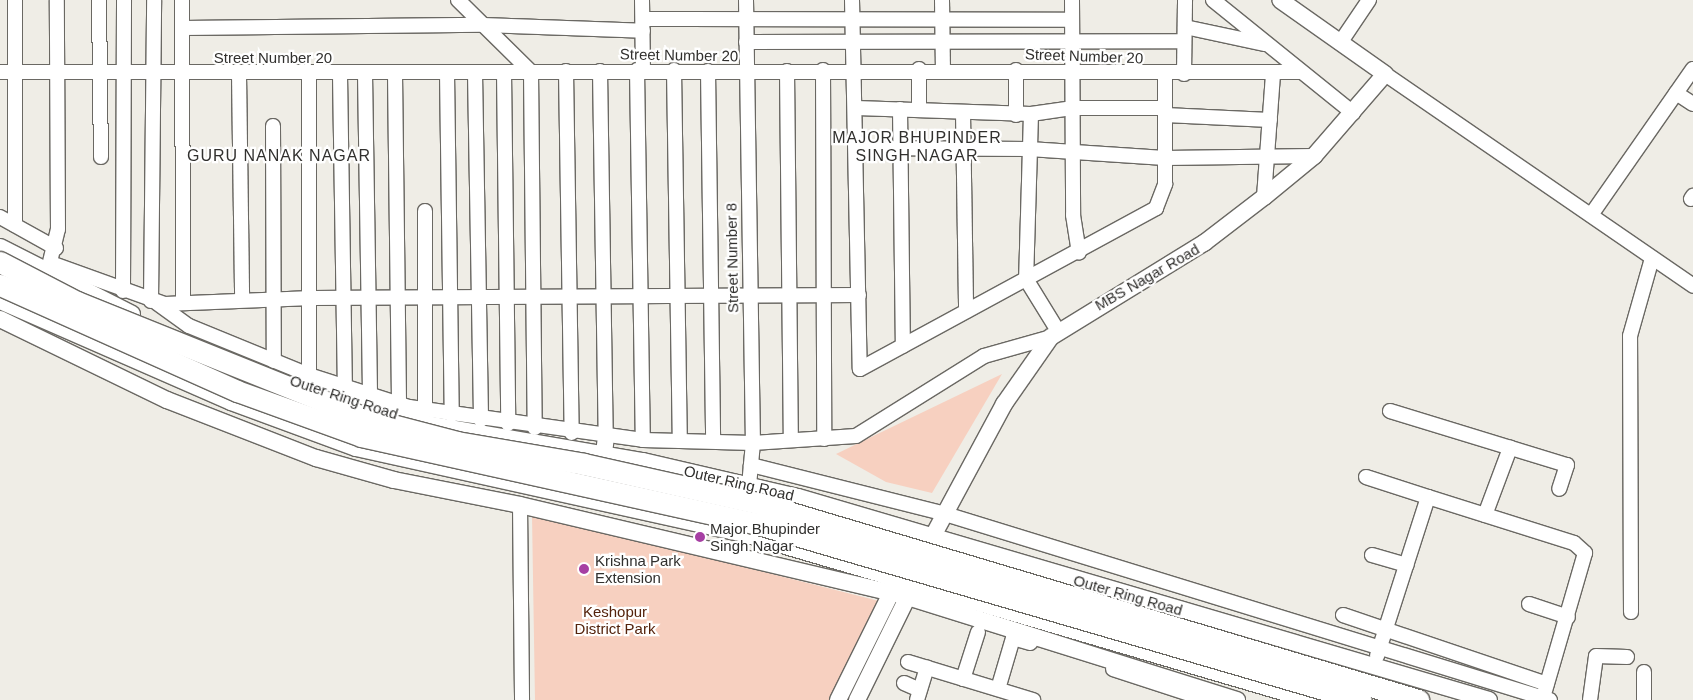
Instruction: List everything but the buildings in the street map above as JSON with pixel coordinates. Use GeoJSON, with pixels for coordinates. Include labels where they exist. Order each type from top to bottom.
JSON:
{"type":"FeatureCollection","features":[{"type":"Feature","properties":{"kind":"main road","name":"Outer Ring Road"},"geometry":{"type":"LineString","coordinates":[[0,262],[94,309],[365,418],[457,442],[584,464],[761,504],[1418,700]]}},
{"type":"Feature","properties":{"kind":"main road","name":"Outer Ring Road"},"geometry":{"type":"LineString","coordinates":[[0,285],[238,391],[361,436],[755,523],[1361,700]]}},
{"type":"Feature","properties":{"kind":"street"},"geometry":{"type":"LineString","coordinates":[[15,0],[15,226]]}},
{"type":"Feature","properties":{"kind":"street"},"geometry":{"type":"LineString","coordinates":[[57,0],[56,248],[49,268],[154,302],[183,303],[274,298],[533,299],[859,295]]}},
{"type":"Feature","properties":{"kind":"street"},"geometry":{"type":"LineString","coordinates":[[99,0],[101,157]]}},
{"type":"Feature","properties":{"kind":"street"},"geometry":{"type":"LineString","coordinates":[[123,291],[126,73],[124,0]]}},
{"type":"Feature","properties":{"kind":"street"},"geometry":{"type":"LineString","coordinates":[[154,0],[154,302]]}},
{"type":"Feature","properties":{"kind":"street"},"geometry":{"type":"LineString","coordinates":[[182,0],[183,303]]}},
{"type":"Feature","properties":{"kind":"street"},"geometry":{"type":"LineString","coordinates":[[458,0],[531,72],[535,428]]}},
{"type":"Feature","properties":{"kind":"street"},"geometry":{"type":"LineString","coordinates":[[642,0],[639,298],[643,440]]}},
{"type":"Feature","properties":{"kind":"street","name":"Street Number 8"},"geometry":{"type":"LineString","coordinates":[[746,0],[749,297],[753,443],[749,485]]}},
{"type":"Feature","properties":{"kind":"street"},"geometry":{"type":"LineString","coordinates":[[852,0],[857,148],[858,367],[864,368],[966,311],[1079,252],[1156,208],[1164,191],[1164,74]]}},
{"type":"Feature","properties":{"kind":"street"},"geometry":{"type":"LineString","coordinates":[[942,0],[943,69]]}},
{"type":"Feature","properties":{"kind":"street"},"geometry":{"type":"LineString","coordinates":[[1072,0],[1073,215],[1079,252]]}},
{"type":"Feature","properties":{"kind":"street"},"geometry":{"type":"LineString","coordinates":[[1184,74],[1185,0]]}},
{"type":"Feature","properties":{"kind":"street"},"geometry":{"type":"LineString","coordinates":[[1213,0],[1300,72],[1354,113]]}},
{"type":"Feature","properties":{"kind":"street"},"geometry":{"type":"LineString","coordinates":[[1340,44],[1368,0]]}},
{"type":"Feature","properties":{"kind":"street"},"geometry":{"type":"LineString","coordinates":[[1285,2],[1340,44],[1693,286]]}},
{"type":"Feature","properties":{"kind":"street"},"geometry":{"type":"LineString","coordinates":[[182,28],[643,25],[853,17],[1072,20]]}},
{"type":"Feature","properties":{"kind":"street"},"geometry":{"type":"LineString","coordinates":[[746,42],[1072,39],[1184,34],[1267,45]]}},
{"type":"Feature","properties":{"kind":"street","name":"Street Number 20"},"geometry":{"type":"LineString","coordinates":[[0,72],[309,75],[600,70],[746,72],[855,69],[1072,70],[1164,74],[1300,72]]}},
{"type":"Feature","properties":{"kind":"street"},"geometry":{"type":"LineString","coordinates":[[919,69],[919,110]]}},
{"type":"Feature","properties":{"kind":"street"},"geometry":{"type":"LineString","coordinates":[[1591,215],[1693,69]]}},
{"type":"Feature","properties":{"kind":"street"},"geometry":{"type":"LineString","coordinates":[[600,70],[606,437],[604,454]]}},
{"type":"Feature","properties":{"kind":"street"},"geometry":{"type":"LineString","coordinates":[[674,70],[676,298],[680,441]]}},
{"type":"Feature","properties":{"kind":"street"},"geometry":{"type":"LineString","coordinates":[[823,70],[824,439]]}},
{"type":"Feature","properties":{"kind":"street"},"geometry":{"type":"LineString","coordinates":[[1016,70],[1016,114]]}},
{"type":"Feature","properties":{"kind":"street"},"geometry":{"type":"LineString","coordinates":[[566,71],[572,433]]}},
{"type":"Feature","properties":{"kind":"street"},"geometry":{"type":"LineString","coordinates":[[708,71],[713,441]]}},
{"type":"Feature","properties":{"kind":"street"},"geometry":{"type":"LineString","coordinates":[[787,71],[791,440]]}},
{"type":"Feature","properties":{"kind":"street"},"geometry":{"type":"LineString","coordinates":[[475,72],[481,420]]}},
{"type":"Feature","properties":{"kind":"street"},"geometry":{"type":"LineString","coordinates":[[504,72],[508,424]]}},
{"type":"Feature","properties":{"kind":"street"},"geometry":{"type":"LineString","coordinates":[[447,73],[452,415]]}},
{"type":"Feature","properties":{"kind":"street"},"geometry":{"type":"LineString","coordinates":[[1264,197],[1273,73]]}},
{"type":"Feature","properties":{"kind":"street"},"geometry":{"type":"LineString","coordinates":[[239,74],[242,300]]}},
{"type":"Feature","properties":{"kind":"street"},"geometry":{"type":"LineString","coordinates":[[365,74],[370,299],[370,396]]}},
{"type":"Feature","properties":{"kind":"street"},"geometry":{"type":"LineString","coordinates":[[395,74],[400,299],[399,404]]}},
{"type":"Feature","properties":{"kind":"street","name":"MBS Nagar Road"},"geometry":{"type":"LineString","coordinates":[[937,538],[946,513],[1004,404],[1054,334],[1204,243],[1264,197],[1314,156],[1354,113],[1385,74]]}},
{"type":"Feature","properties":{"kind":"street"},"geometry":{"type":"LineString","coordinates":[[309,75],[312,298],[309,375]]}},
{"type":"Feature","properties":{"kind":"street"},"geometry":{"type":"LineString","coordinates":[[340,75],[342,298],[345,387]]}},
{"type":"Feature","properties":{"kind":"street"},"geometry":{"type":"LineString","coordinates":[[1676,93],[1693,104]]}},
{"type":"Feature","properties":{"kind":"street"},"geometry":{"type":"LineString","coordinates":[[856,108],[1016,114],[1072,108],[1165,112],[1270,120]]}},
{"type":"Feature","properties":{"kind":"street"},"geometry":{"type":"LineString","coordinates":[[900,109],[903,346]]}},
{"type":"Feature","properties":{"kind":"street"},"geometry":{"type":"LineString","coordinates":[[963,113],[966,311]]}},
{"type":"Feature","properties":{"kind":"street"},"geometry":{"type":"LineString","coordinates":[[154,302],[179,322],[309,375],[370,396],[425,411],[572,433],[643,440],[753,443],[856,436],[977,359],[1054,334],[1026,279],[1030,114]]}},
{"type":"Feature","properties":{"kind":"street"},"geometry":{"type":"LineString","coordinates":[[273,126],[274,360]]}},
{"type":"Feature","properties":{"kind":"street"},"geometry":{"type":"LineString","coordinates":[[857,148],[1029,150],[1165,158],[1314,156]]}},
{"type":"Feature","properties":{"kind":"street"},"geometry":{"type":"LineString","coordinates":[[424,211],[425,411]]}},
{"type":"Feature","properties":{"kind":"street"},"geometry":{"type":"LineString","coordinates":[[0,218],[56,248]]}},
{"type":"Feature","properties":{"kind":"street","name":"Outer Ring Road"},"geometry":{"type":"LineString","coordinates":[[0,247],[49,268],[217,352],[326,392],[426,424],[604,454],[749,485],[844,510],[1490,700]]}},
{"type":"Feature","properties":{"kind":"street"},"geometry":{"type":"LineString","coordinates":[[1630,612],[1630,336],[1652,258]]}},
{"type":"Feature","properties":{"kind":"street"},"geometry":{"type":"LineString","coordinates":[[0,301],[231,402],[356,448],[748,535],[829,558],[903,588],[1237,700]]}},
{"type":"Feature","properties":{"kind":"street"},"geometry":{"type":"LineString","coordinates":[[0,319],[167,400],[316,458],[394,480],[520,505],[903,588],[1060,625],[1310,700]]}},
{"type":"Feature","properties":{"kind":"street"},"geometry":{"type":"LineString","coordinates":[[1390,410],[1567,465],[1559,489]]}},
{"type":"Feature","properties":{"kind":"street"},"geometry":{"type":"LineString","coordinates":[[1485,515],[1510,448]]}},
{"type":"Feature","properties":{"kind":"street"},"geometry":{"type":"LineString","coordinates":[[751,465],[946,513],[1379,648],[1547,694]]}},
{"type":"Feature","properties":{"kind":"street"},"geometry":{"type":"LineString","coordinates":[[1366,477],[1581,547],[1585,562],[1547,694]]}},
{"type":"Feature","properties":{"kind":"street"},"geometry":{"type":"LineString","coordinates":[[1374,666],[1428,497]]}},
{"type":"Feature","properties":{"kind":"street"},"geometry":{"type":"LineString","coordinates":[[520,505],[522,700]]}},
{"type":"Feature","properties":{"kind":"street"},"geometry":{"type":"LineString","coordinates":[[829,558],[844,510]]}},
{"type":"Feature","properties":{"kind":"street"},"geometry":{"type":"LineString","coordinates":[[1372,555],[1407,565]]}},
{"type":"Feature","properties":{"kind":"street"},"geometry":{"type":"LineString","coordinates":[[1060,625],[1075,579]]}},
{"type":"Feature","properties":{"kind":"street"},"geometry":{"type":"LineString","coordinates":[[840,699],[903,588]]}},
{"type":"Feature","properties":{"kind":"street"},"geometry":{"type":"LineString","coordinates":[[857,700],[903,588]]}},
{"type":"Feature","properties":{"kind":"street"},"geometry":{"type":"LineString","coordinates":[[1529,604],[1568,617]]}},
{"type":"Feature","properties":{"kind":"street"},"geometry":{"type":"LineString","coordinates":[[1343,615],[1386,630],[1547,694]]}},
{"type":"Feature","properties":{"kind":"street"},"geometry":{"type":"LineString","coordinates":[[964,679],[978,632]]}},
{"type":"Feature","properties":{"kind":"street"},"geometry":{"type":"LineString","coordinates":[[998,689],[1013,638],[1208,700]]}},
{"type":"Feature","properties":{"kind":"street"},"geometry":{"type":"LineString","coordinates":[[1590,700],[1596,656],[1627,657]]}},
{"type":"Feature","properties":{"kind":"street"},"geometry":{"type":"LineString","coordinates":[[908,662],[1033,700]]}},
{"type":"Feature","properties":{"kind":"street"},"geometry":{"type":"LineString","coordinates":[[904,683],[919,695],[927,668]]}},
{"type":"Feature","properties":{"kind":"street"},"geometry":{"type":"LineString","coordinates":[[1644,672],[1644,700]]}},
{"type":"Feature","properties":{"kind":"green space"},"geometry":{"type":"Polygon","coordinates":[[[1002,374],[932,493],[886,482],[836,454],[1002,374]]]}},
{"type":"Feature","properties":{"kind":"green space","name":"Keshopur District Park"},"geometry":{"type":"Polygon","coordinates":[[[532,515],[883,602],[829,700],[535,700],[532,515]]]}},
{"type":"Feature","properties":{"kind":"place","name":"Major Bhupinder Singh Nagar"},"geometry":{"type":"Point","coordinates":[700,537]}},
{"type":"Feature","properties":{"kind":"place","name":"Krishna Park Extension"},"geometry":{"type":"Point","coordinates":[584,569]}},
{"type":"Feature","properties":{"kind":"district","name":"MAJOR BHUPINDER SINGH NAGAR"},"geometry":{"type":"Point","coordinates":[917,147]}},
{"type":"Feature","properties":{"kind":"district","name":"GURU NANAK NAGAR"},"geometry":{"type":"Point","coordinates":[279,156]}}]}
